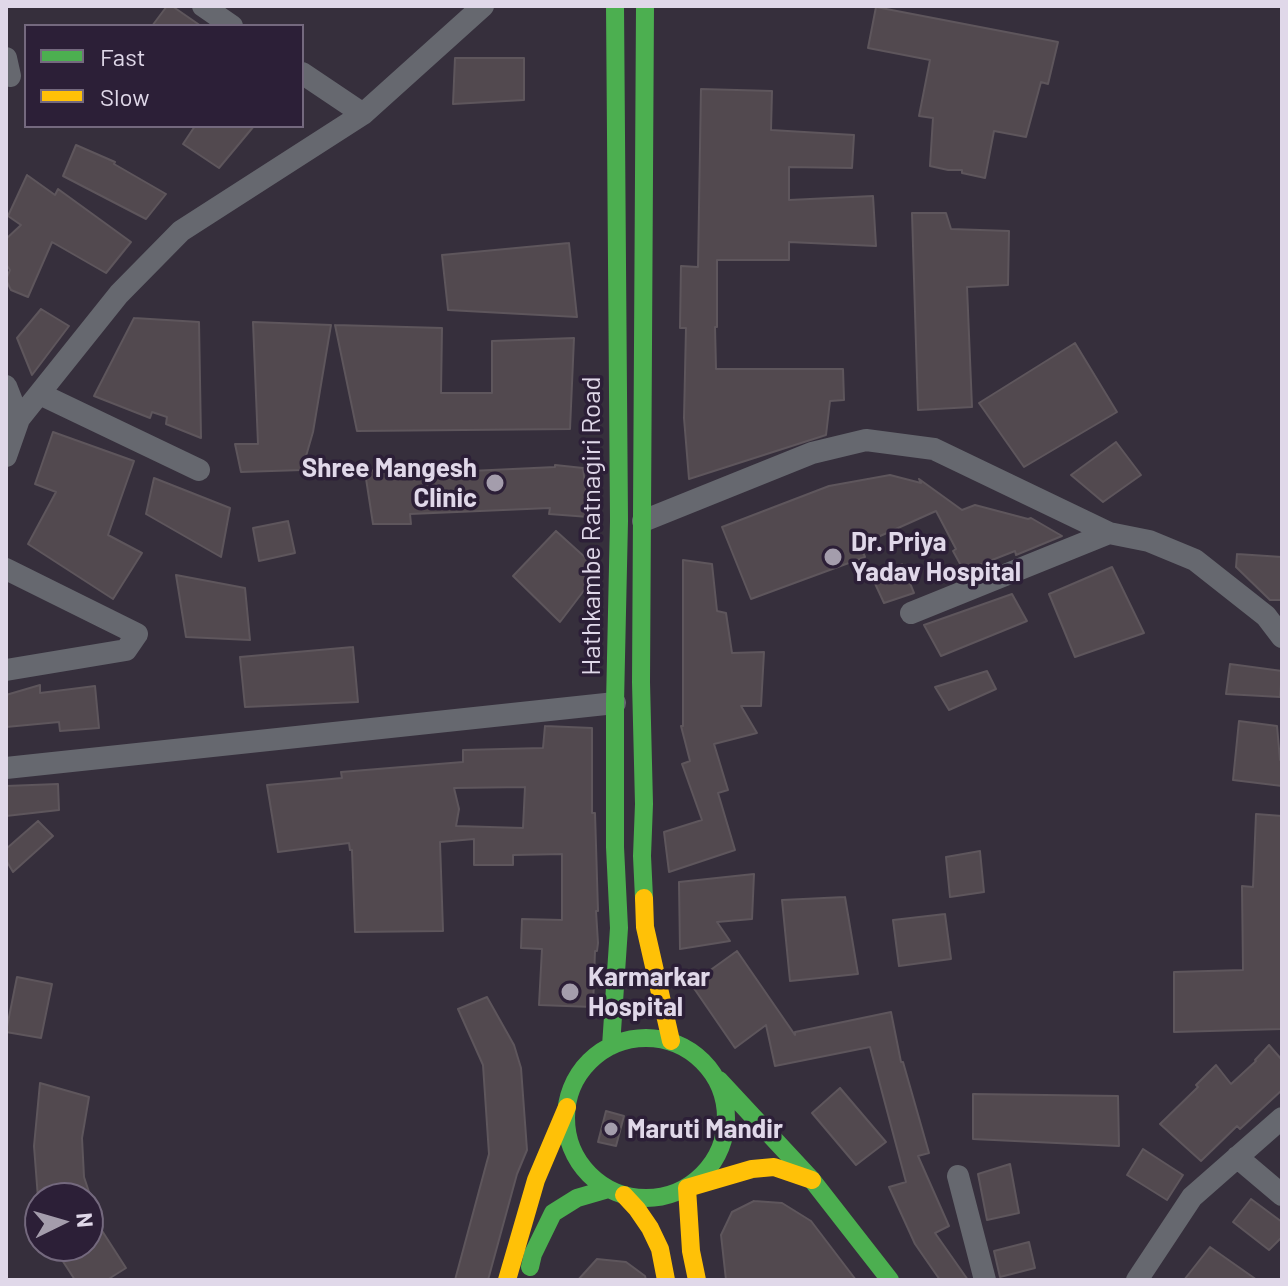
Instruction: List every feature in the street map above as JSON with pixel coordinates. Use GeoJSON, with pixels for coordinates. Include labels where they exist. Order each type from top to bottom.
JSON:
{"type":"FeatureCollection","features":[{"type":"Feature","properties":{"kind":"main road","name":"Hathkambe Ratnagiri Road"},"geometry":{"type":"LineString","coordinates":[[611,1046],[619,928],[615,847],[619,521],[615,6]]}},
{"type":"Feature","properties":{"kind":"main road"},"geometry":{"type":"LineString","coordinates":[[645,6],[642,856],[645,927],[671,1041]]}},
{"type":"Feature","properties":{"kind":"main road"},"geometry":{"type":"LineString","coordinates":[[507,1280],[536,1180],[573,1087],[597,1055],[611,1046],[640,1038],[671,1041],[701,1060],[812,1180],[890,1280]]}},
{"type":"Feature","properties":{"kind":"main road"},"geometry":{"type":"LineString","coordinates":[[687,1188],[706,1172],[720,1150],[726,1125],[724,1099],[714,1076]]}},
{"type":"Feature","properties":{"kind":"main road"},"geometry":{"type":"LineString","coordinates":[[567,1107],[568,1131],[575,1154],[589,1174],[616,1192],[644,1218],[660,1249],[666,1280]]}},
{"type":"Feature","properties":{"kind":"main road"},"geometry":{"type":"LineString","coordinates":[[526,1280],[533,1254],[553,1213],[577,1198],[616,1192],[645,1200],[667,1196],[728,1175],[774,1167],[812,1180]]}},
{"type":"Feature","properties":{"kind":"main road"},"geometry":{"type":"LineString","coordinates":[[687,1188],[691,1251],[697,1280]]}},
{"type":"Feature","properties":{"kind":"street"},"geometry":{"type":"LineString","coordinates":[[203,6],[229,24]]}},
{"type":"Feature","properties":{"kind":"street"},"geometry":{"type":"LineString","coordinates":[[6,456],[19,419],[119,294],[181,231],[363,114],[483,6]]}},
{"type":"Feature","properties":{"kind":"street"},"geometry":{"type":"LineString","coordinates":[[304,74],[363,114]]}},
{"type":"Feature","properties":{"kind":"street"},"geometry":{"type":"LineString","coordinates":[[6,386],[19,419]]}},
{"type":"Feature","properties":{"kind":"street"},"geometry":{"type":"LineString","coordinates":[[40,394],[199,470]]}},
{"type":"Feature","properties":{"kind":"street"},"geometry":{"type":"LineString","coordinates":[[643,521],[812,453],[866,440],[934,449],[1109,533],[1149,541],[1195,560],[1266,616],[1282,637]]}},
{"type":"Feature","properties":{"kind":"street"},"geometry":{"type":"LineString","coordinates":[[911,613],[1109,533]]}},
{"type":"Feature","properties":{"kind":"street"},"geometry":{"type":"LineString","coordinates":[[6,569],[137,634],[126,650],[6,670]]}},
{"type":"Feature","properties":{"kind":"street"},"geometry":{"type":"LineString","coordinates":[[6,768],[615,703]]}},
{"type":"Feature","properties":{"kind":"street"},"geometry":{"type":"LineString","coordinates":[[1137,1280],[1192,1197],[1282,1118]]}},
{"type":"Feature","properties":{"kind":"street"},"geometry":{"type":"LineString","coordinates":[[1237,1157],[1282,1195]]}},
{"type":"Feature","properties":{"kind":"street"},"geometry":{"type":"LineString","coordinates":[[958,1176],[985,1280]]}},
{"type":"Feature","properties":{"kind":"building"},"geometry":{"type":"Polygon","coordinates":[[[167,6],[172,6],[198,24],[154,24],[167,6]]]}},
{"type":"Feature","properties":{"kind":"building"},"geometry":{"type":"Polygon","coordinates":[[[876,7],[1058,42],[1048,84],[1041,82],[1026,137],[994,131],[985,178],[962,173],[962,170],[930,166],[933,118],[919,116],[930,60],[868,48],[876,7]]]}},
{"type":"Feature","properties":{"kind":"building"},"geometry":{"type":"Polygon","coordinates":[[[455,58],[524,58],[524,100],[453,104],[455,58]]]}},
{"type":"Feature","properties":{"kind":"building"},"geometry":{"type":"Polygon","coordinates":[[[701,89],[772,91],[771,130],[854,135],[852,168],[789,167],[789,200],[873,196],[876,246],[789,242],[789,260],[717,260],[716,369],[843,369],[844,400],[830,401],[826,435],[689,479],[684,418],[686,328],[680,328],[681,266],[698,267],[701,89]]]}},
{"type":"Feature","properties":{"kind":"building"},"geometry":{"type":"Polygon","coordinates":[[[194,128],[252,128],[219,168],[183,144],[194,128]]]}},
{"type":"Feature","properties":{"kind":"building"},"geometry":{"type":"Polygon","coordinates":[[[76,145],[115,162],[166,194],[146,219],[63,176],[76,145]]]}},
{"type":"Feature","properties":{"kind":"building"},"geometry":{"type":"Polygon","coordinates":[[[27,175],[55,195],[58,189],[131,242],[106,273],[52,242],[28,297],[11,290],[7,282],[10,270],[6,264],[6,239],[21,225],[8,216],[27,175]]]}},
{"type":"Feature","properties":{"kind":"building"},"geometry":{"type":"Polygon","coordinates":[[[912,213],[946,213],[951,229],[1009,231],[1008,285],[967,287],[972,407],[918,410],[912,213]]]}},
{"type":"Feature","properties":{"kind":"building"},"geometry":{"type":"Polygon","coordinates":[[[569,243],[577,317],[448,310],[442,255],[569,243]]]}},
{"type":"Feature","properties":{"kind":"building"},"geometry":{"type":"Polygon","coordinates":[[[41,309],[69,326],[32,375],[17,338],[41,309]]]}},
{"type":"Feature","properties":{"kind":"building"},"geometry":{"type":"Polygon","coordinates":[[[134,318],[199,322],[201,438],[166,424],[167,417],[152,412],[150,418],[94,396],[134,318]]]}},
{"type":"Feature","properties":{"kind":"building"},"geometry":{"type":"Polygon","coordinates":[[[253,322],[331,325],[313,432],[302,470],[241,472],[235,444],[258,444],[253,322]]]}},
{"type":"Feature","properties":{"kind":"building"},"geometry":{"type":"Polygon","coordinates":[[[335,325],[442,328],[441,393],[492,393],[492,341],[574,338],[570,429],[357,431],[335,325]]]}},
{"type":"Feature","properties":{"kind":"building"},"geometry":{"type":"Polygon","coordinates":[[[1075,343],[1117,412],[1024,467],[979,403],[1075,343]]]}},
{"type":"Feature","properties":{"kind":"building"},"geometry":{"type":"Polygon","coordinates":[[[53,432],[134,461],[108,535],[142,553],[113,599],[28,544],[56,492],[35,484],[53,432]]]}},
{"type":"Feature","properties":{"kind":"building"},"geometry":{"type":"Polygon","coordinates":[[[1116,442],[1141,475],[1103,502],[1071,475],[1116,442]]]}},
{"type":"Feature","properties":{"kind":"building"},"geometry":{"type":"Polygon","coordinates":[[[406,464],[407,474],[555,465],[583,468],[589,517],[549,514],[550,508],[410,514],[411,524],[373,524],[365,472],[406,464]]]}},
{"type":"Feature","properties":{"kind":"building"},"geometry":{"type":"Polygon","coordinates":[[[890,475],[921,483],[919,479],[962,510],[975,505],[1031,518],[1062,536],[1016,555],[1015,551],[964,571],[936,511],[860,545],[865,557],[751,599],[722,527],[829,486],[890,475]]]}},
{"type":"Feature","properties":{"kind":"building"},"geometry":{"type":"Polygon","coordinates":[[[154,478],[230,508],[221,557],[146,514],[154,478]]]}},
{"type":"Feature","properties":{"kind":"building"},"geometry":{"type":"Polygon","coordinates":[[[288,521],[295,553],[259,561],[253,528],[288,521]]]}},
{"type":"Feature","properties":{"kind":"building"},"geometry":{"type":"Polygon","coordinates":[[[556,531],[598,569],[560,622],[513,576],[556,531]]]}},
{"type":"Feature","properties":{"kind":"building"},"geometry":{"type":"Polygon","coordinates":[[[1237,554],[1282,557],[1282,600],[1270,600],[1236,567],[1237,554]]]}},
{"type":"Feature","properties":{"kind":"building"},"geometry":{"type":"Polygon","coordinates":[[[683,560],[712,564],[717,611],[726,613],[732,653],[764,652],[761,706],[741,706],[757,733],[714,744],[728,790],[718,793],[735,850],[669,872],[664,832],[702,820],[682,764],[690,761],[681,726],[683,560]]]}},
{"type":"Feature","properties":{"kind":"building"},"geometry":{"type":"Polygon","coordinates":[[[902,564],[914,593],[884,603],[872,577],[902,564]]]}},
{"type":"Feature","properties":{"kind":"building"},"geometry":{"type":"Polygon","coordinates":[[[1112,567],[1144,633],[1075,657],[1049,594],[1112,567]]]}},
{"type":"Feature","properties":{"kind":"building"},"geometry":{"type":"Polygon","coordinates":[[[176,575],[245,588],[250,640],[186,637],[176,575]]]}},
{"type":"Feature","properties":{"kind":"building"},"geometry":{"type":"Polygon","coordinates":[[[1012,594],[1027,621],[941,656],[924,625],[1012,594]]]}},
{"type":"Feature","properties":{"kind":"building"},"geometry":{"type":"Polygon","coordinates":[[[353,647],[358,702],[245,707],[240,657],[353,647]]]}},
{"type":"Feature","properties":{"kind":"building"},"geometry":{"type":"Polygon","coordinates":[[[1230,664],[1282,671],[1280,697],[1226,694],[1230,664]]]}},
{"type":"Feature","properties":{"kind":"building"},"geometry":{"type":"Polygon","coordinates":[[[987,671],[996,689],[949,710],[935,687],[987,671]]]}},
{"type":"Feature","properties":{"kind":"building"},"geometry":{"type":"Polygon","coordinates":[[[40,685],[40,693],[95,686],[99,728],[60,731],[59,722],[6,727],[6,695],[40,685]]]}},
{"type":"Feature","properties":{"kind":"building"},"geometry":{"type":"Polygon","coordinates":[[[1239,721],[1277,726],[1282,786],[1233,780],[1239,721]]]}},
{"type":"Feature","properties":{"kind":"building"},"geometry":{"type":"Polygon","coordinates":[[[545,726],[592,728],[592,813],[595,813],[598,911],[593,1007],[539,1005],[542,949],[521,948],[522,919],[562,920],[562,854],[513,855],[513,865],[474,865],[474,839],[440,842],[443,931],[355,932],[352,850],[349,843],[278,852],[267,785],[342,778],[341,772],[463,762],[463,750],[543,748],[545,726]],[[525,787],[454,788],[459,809],[456,826],[523,828],[525,787]]]}},
{"type":"Feature","properties":{"kind":"building"},"geometry":{"type":"Polygon","coordinates":[[[58,784],[59,810],[6,816],[6,786],[58,784]]]}},
{"type":"Feature","properties":{"kind":"building"},"geometry":{"type":"Polygon","coordinates":[[[1256,814],[1282,816],[1282,1029],[1174,1032],[1174,972],[1243,970],[1242,886],[1253,887],[1256,814]]]}},
{"type":"Feature","properties":{"kind":"building"},"geometry":{"type":"Polygon","coordinates":[[[38,821],[53,836],[13,872],[6,860],[6,849],[38,821]]]}},
{"type":"Feature","properties":{"kind":"building"},"geometry":{"type":"Polygon","coordinates":[[[980,851],[984,892],[950,897],[946,857],[980,851]]]}},
{"type":"Feature","properties":{"kind":"building"},"geometry":{"type":"Polygon","coordinates":[[[754,874],[752,919],[717,922],[730,941],[680,949],[679,882],[754,874]]]}},
{"type":"Feature","properties":{"kind":"building"},"geometry":{"type":"Polygon","coordinates":[[[845,897],[858,974],[790,981],[782,900],[845,897]]]}},
{"type":"Feature","properties":{"kind":"building"},"geometry":{"type":"Polygon","coordinates":[[[945,914],[951,959],[899,966],[893,920],[945,914]]]}},
{"type":"Feature","properties":{"kind":"building"},"geometry":{"type":"Polygon","coordinates":[[[737,951],[795,1035],[795,1032],[891,1012],[901,1062],[929,1153],[918,1156],[949,1226],[935,1233],[968,1280],[940,1280],[915,1244],[889,1187],[906,1182],[870,1047],[775,1066],[766,1025],[735,1048],[691,984],[737,951]]]}},
{"type":"Feature","properties":{"kind":"building"},"geometry":{"type":"Polygon","coordinates":[[[17,977],[52,984],[41,1038],[6,1032],[17,977]]]}},
{"type":"Feature","properties":{"kind":"building"},"geometry":{"type":"Polygon","coordinates":[[[487,997],[514,1045],[521,1068],[527,1150],[517,1174],[488,1280],[455,1280],[489,1154],[483,1065],[458,1009],[487,997]]]}},
{"type":"Feature","properties":{"kind":"building"},"geometry":{"type":"Polygon","coordinates":[[[1269,1045],[1282,1060],[1282,1090],[1240,1129],[1237,1126],[1201,1161],[1160,1124],[1216,1065],[1231,1084],[1269,1045]]]}},
{"type":"Feature","properties":{"kind":"building"},"geometry":{"type":"Polygon","coordinates":[[[40,1083],[89,1097],[82,1138],[86,1182],[37,1182],[34,1146],[40,1083]]]}},
{"type":"Feature","properties":{"kind":"building"},"geometry":{"type":"Polygon","coordinates":[[[840,1088],[886,1142],[856,1165],[812,1113],[840,1088]]]}},
{"type":"Feature","properties":{"kind":"building"},"geometry":{"type":"Polygon","coordinates":[[[973,1094],[1118,1096],[1119,1146],[973,1139],[973,1094]]]}},
{"type":"Feature","properties":{"kind":"building","name":"Maruti Mandir"},"geometry":{"type":"Polygon","coordinates":[[[606,1111],[624,1116],[616,1146],[598,1142],[606,1111]]]}},
{"type":"Feature","properties":{"kind":"building"},"geometry":{"type":"Polygon","coordinates":[[[1143,1149],[1183,1175],[1167,1200],[1127,1175],[1143,1149]]]}},
{"type":"Feature","properties":{"kind":"building"},"geometry":{"type":"Polygon","coordinates":[[[1010,1164],[1019,1213],[987,1220],[978,1174],[1010,1164]]]}},
{"type":"Feature","properties":{"kind":"building"},"geometry":{"type":"Polygon","coordinates":[[[1251,1199],[1282,1222],[1282,1237],[1269,1250],[1233,1222],[1251,1199]]]}},
{"type":"Feature","properties":{"kind":"building"},"geometry":{"type":"Polygon","coordinates":[[[754,1201],[782,1203],[811,1221],[856,1280],[726,1280],[721,1235],[732,1212],[754,1201]]]}},
{"type":"Feature","properties":{"kind":"building"},"geometry":{"type":"Polygon","coordinates":[[[104,1234],[126,1268],[107,1280],[75,1280],[63,1262],[104,1262],[104,1234]]]}},
{"type":"Feature","properties":{"kind":"building"},"geometry":{"type":"Polygon","coordinates":[[[1029,1242],[1035,1268],[1000,1277],[994,1251],[1029,1242]]]}},
{"type":"Feature","properties":{"kind":"building"},"geometry":{"type":"Polygon","coordinates":[[[1210,1247],[1257,1280],[1184,1280],[1210,1247]]]}},
{"type":"Feature","properties":{"kind":"building"},"geometry":{"type":"Polygon","coordinates":[[[597,1259],[626,1262],[646,1280],[578,1280],[597,1259]]]}},
{"type":"Feature","properties":{"kind":"traffic: fast"},"geometry":{"type":"LineString","coordinates":[[611,1046],[619,928],[615,847],[619,521],[615,6]]}},
{"type":"Feature","properties":{"kind":"traffic: fast"},"geometry":{"type":"LineString","coordinates":[[644,898],[641,682],[645,6]]}},
{"type":"Feature","properties":{"kind":"traffic: fast"},"geometry":{"type":"LineString","coordinates":[[646,1038],[676,1044],[702,1062],[720,1088],[726,1118],[720,1148],[702,1174],[676,1192],[646,1198],[616,1192],[590,1174],[572,1148],[566,1118],[572,1088],[590,1062],[616,1044],[646,1038]]}},
{"type":"Feature","properties":{"kind":"traffic: fast"},"geometry":{"type":"LineString","coordinates":[[719,1080],[812,1180],[890,1280]]}},
{"type":"Feature","properties":{"kind":"traffic: fast"},"geometry":{"type":"LineString","coordinates":[[530,1267],[553,1213],[577,1198],[608,1189]]}},
{"type":"Feature","properties":{"kind":"traffic: slow"},"geometry":{"type":"LineString","coordinates":[[644,898],[645,927],[671,1041]]}},
{"type":"Feature","properties":{"kind":"traffic: slow"},"geometry":{"type":"LineString","coordinates":[[507,1280],[536,1180],[567,1107]]}},
{"type":"Feature","properties":{"kind":"traffic: slow"},"geometry":{"type":"LineString","coordinates":[[697,1280],[691,1251],[687,1188],[752,1169],[774,1167],[812,1180]]}},
{"type":"Feature","properties":{"kind":"traffic: slow"},"geometry":{"type":"LineString","coordinates":[[624,1195],[650,1228],[660,1249],[666,1280]]}},
{"type":"Feature","properties":{"kind":"place","name":"Shree Mangesh Clinic"},"geometry":{"type":"Point","coordinates":[495,483]}},
{"type":"Feature","properties":{"kind":"place","name":"Dr. Priya Yadav Hospital"},"geometry":{"type":"Point","coordinates":[833,557]}},
{"type":"Feature","properties":{"kind":"place","name":"Karmarkar Hospital"},"geometry":{"type":"Point","coordinates":[570,992]}},
{"type":"Feature","properties":{"kind":"place","name":"Maruti Mandir"},"geometry":{"type":"Point","coordinates":[611,1129]}}]}
